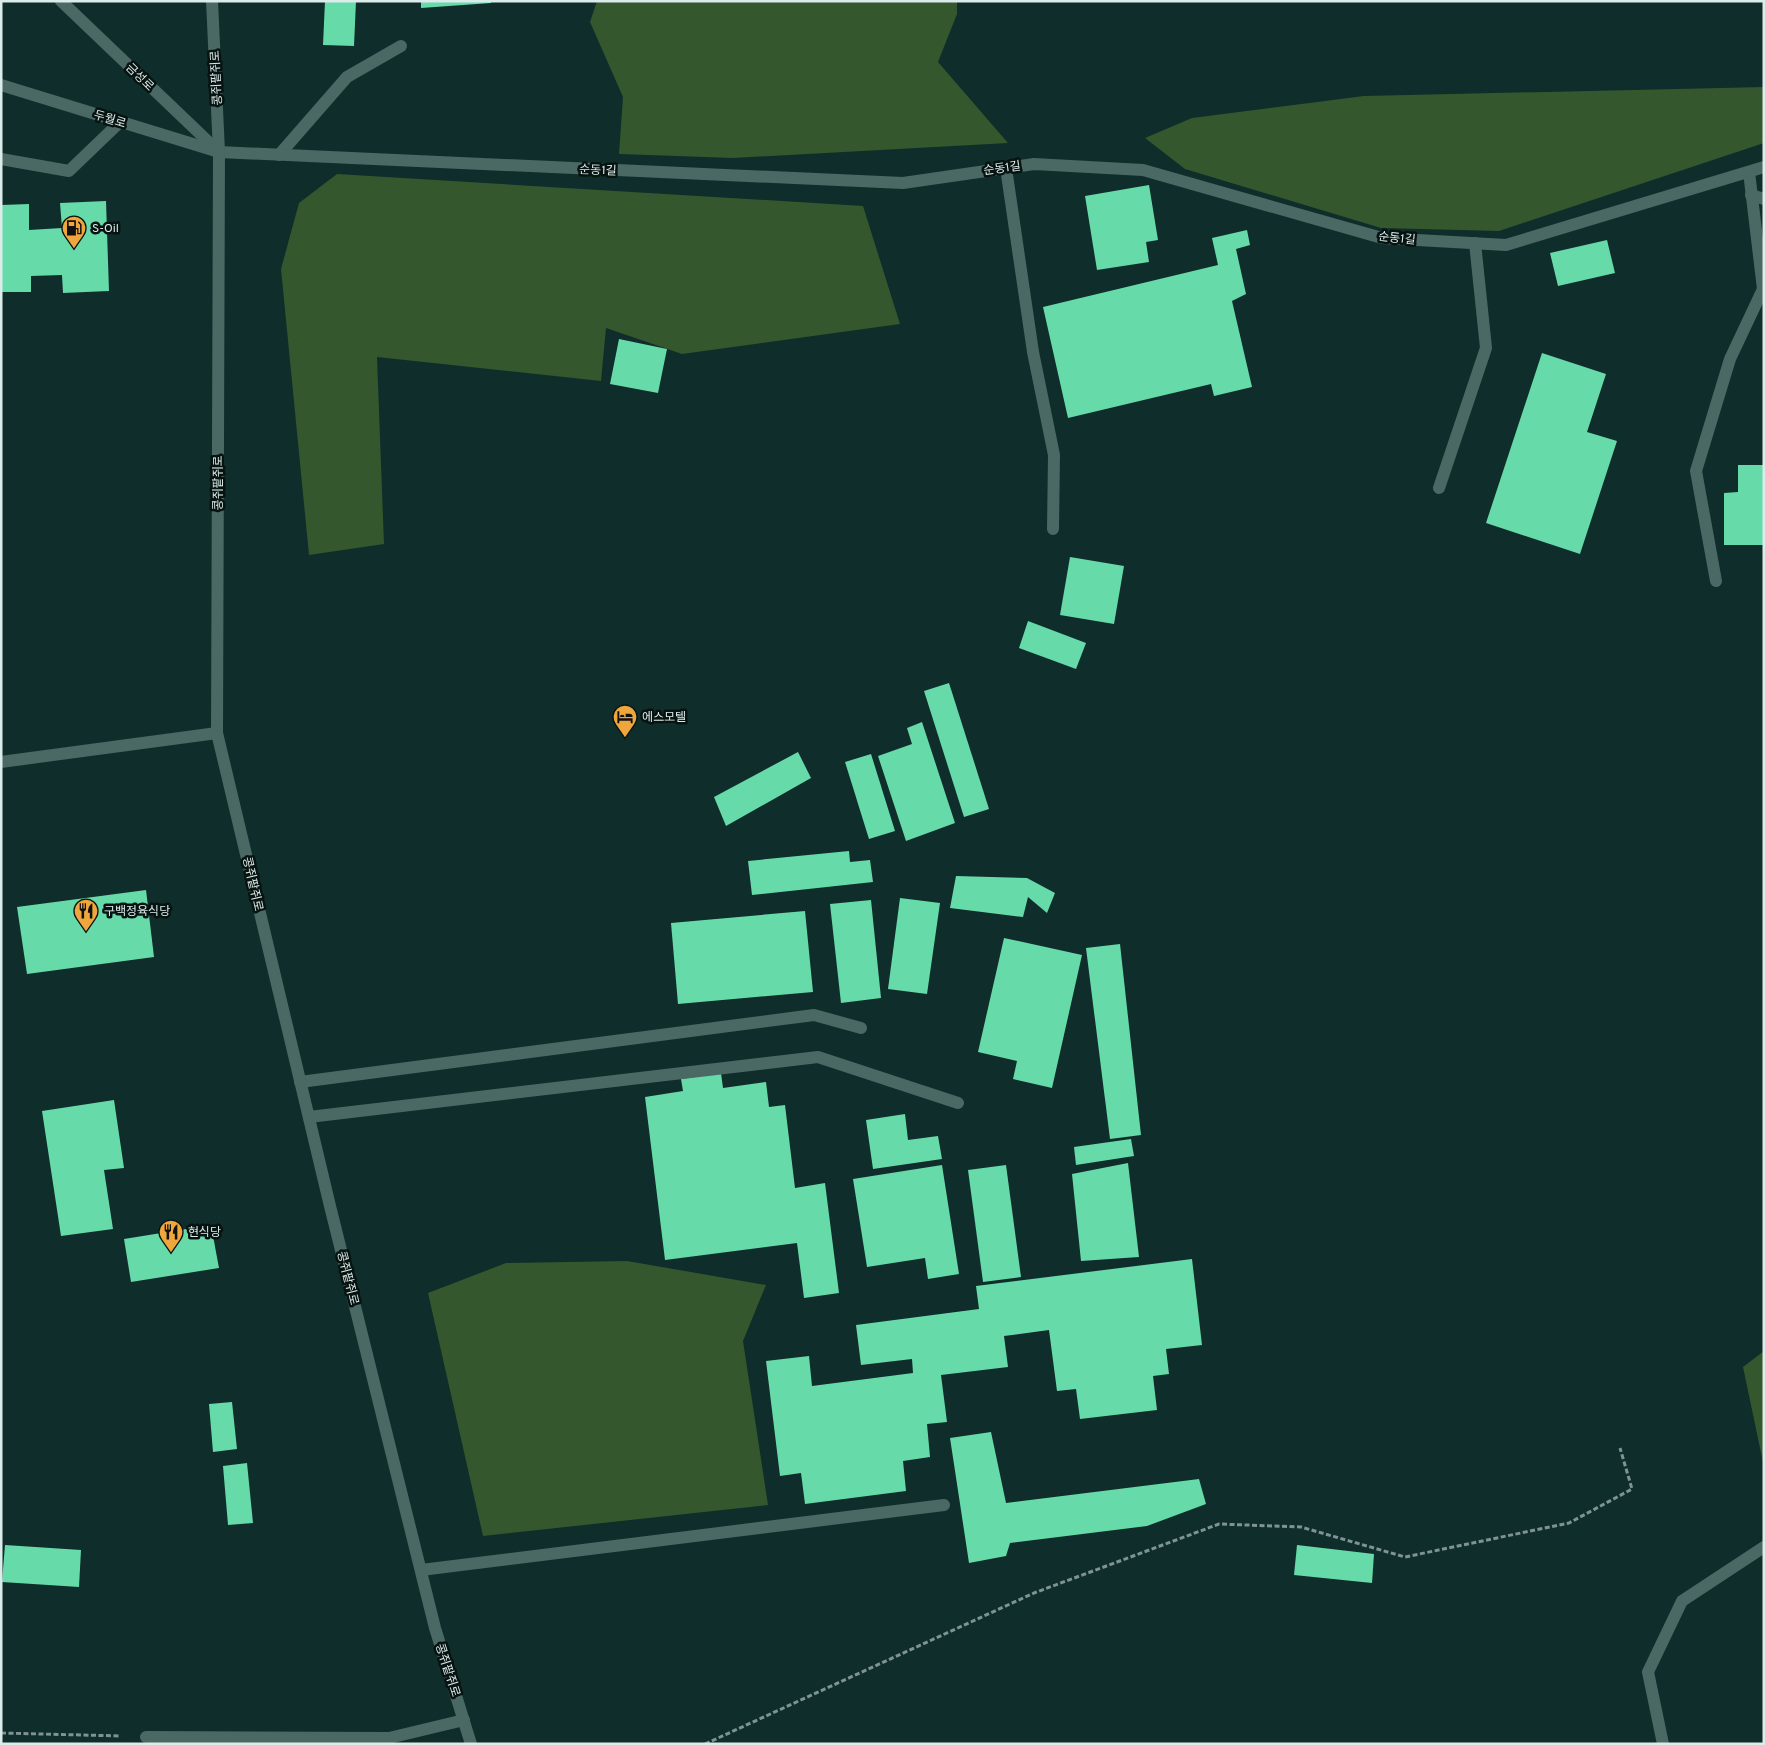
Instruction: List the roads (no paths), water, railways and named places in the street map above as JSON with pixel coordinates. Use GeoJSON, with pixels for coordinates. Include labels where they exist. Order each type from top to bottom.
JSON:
{"type":"FeatureCollection","features":[{"type":"Feature","properties":{"kind":"street","name":"금성로"},"geometry":{"type":"LineString","coordinates":[[61,1],[219,152]]}},
{"type":"Feature","properties":{"kind":"street","name":"콩쥐팥쥐로"},"geometry":{"type":"LineString","coordinates":[[212,1],[219,152],[217,733],[300,1082],[420,1570],[435,1628],[471,1744]]}},
{"type":"Feature","properties":{"kind":"street"},"geometry":{"type":"LineString","coordinates":[[279,155],[347,77],[401,46]]}},
{"type":"Feature","properties":{"kind":"street","name":"두월로"},"geometry":{"type":"LineString","coordinates":[[1,85],[219,152]]}},
{"type":"Feature","properties":{"kind":"street"},"geometry":{"type":"LineString","coordinates":[[1,159],[69,171],[120,122]]}},
{"type":"Feature","properties":{"kind":"street","name":"순동1길"},"geometry":{"type":"LineString","coordinates":[[219,152],[903,183],[1034,164],[1143,170],[1382,238],[1506,245],[1764,167]]}},
{"type":"Feature","properties":{"kind":"street"},"geometry":{"type":"LineString","coordinates":[[1006,168],[1033,352],[1054,454],[1053,529]]}},
{"type":"Feature","properties":{"kind":"street"},"geometry":{"type":"LineString","coordinates":[[1716,582],[1696,472],[1730,358],[1763,289],[1749,172]]}},
{"type":"Feature","properties":{"kind":"street"},"geometry":{"type":"LineString","coordinates":[[1751,195],[1764,199]]}},
{"type":"Feature","properties":{"kind":"street"},"geometry":{"type":"LineString","coordinates":[[1438,488],[1486,348],[1475,243]]}},
{"type":"Feature","properties":{"kind":"street"},"geometry":{"type":"LineString","coordinates":[[1,762],[217,733]]}},
{"type":"Feature","properties":{"kind":"street"},"geometry":{"type":"LineString","coordinates":[[300,1082],[814,1015],[861,1028]]}},
{"type":"Feature","properties":{"kind":"street"},"geometry":{"type":"LineString","coordinates":[[309,1118],[818,1057],[958,1103]]}},
{"type":"Feature","properties":{"kind":"street"},"geometry":{"type":"LineString","coordinates":[[420,1570],[944,1505]]}},
{"type":"Feature","properties":{"kind":"street"},"geometry":{"type":"LineString","coordinates":[[1663,1744],[1648,1672],[1682,1601],[1764,1547]]}},
{"type":"Feature","properties":{"kind":"street"},"geometry":{"type":"LineString","coordinates":[[146,1737],[389,1738],[464,1720]]}},
{"type":"Feature","properties":{"kind":"place","name":"S-Oil"},"geometry":{"type":"Point","coordinates":[74,249]}},
{"type":"Feature","properties":{"kind":"place","name":"에스모텔"},"geometry":{"type":"Point","coordinates":[625,738]}},
{"type":"Feature","properties":{"kind":"place","name":"구백정육식당"},"geometry":{"type":"Point","coordinates":[86,932]}},
{"type":"Feature","properties":{"kind":"place","name":"현식당"},"geometry":{"type":"Point","coordinates":[171,1253]}}]}
